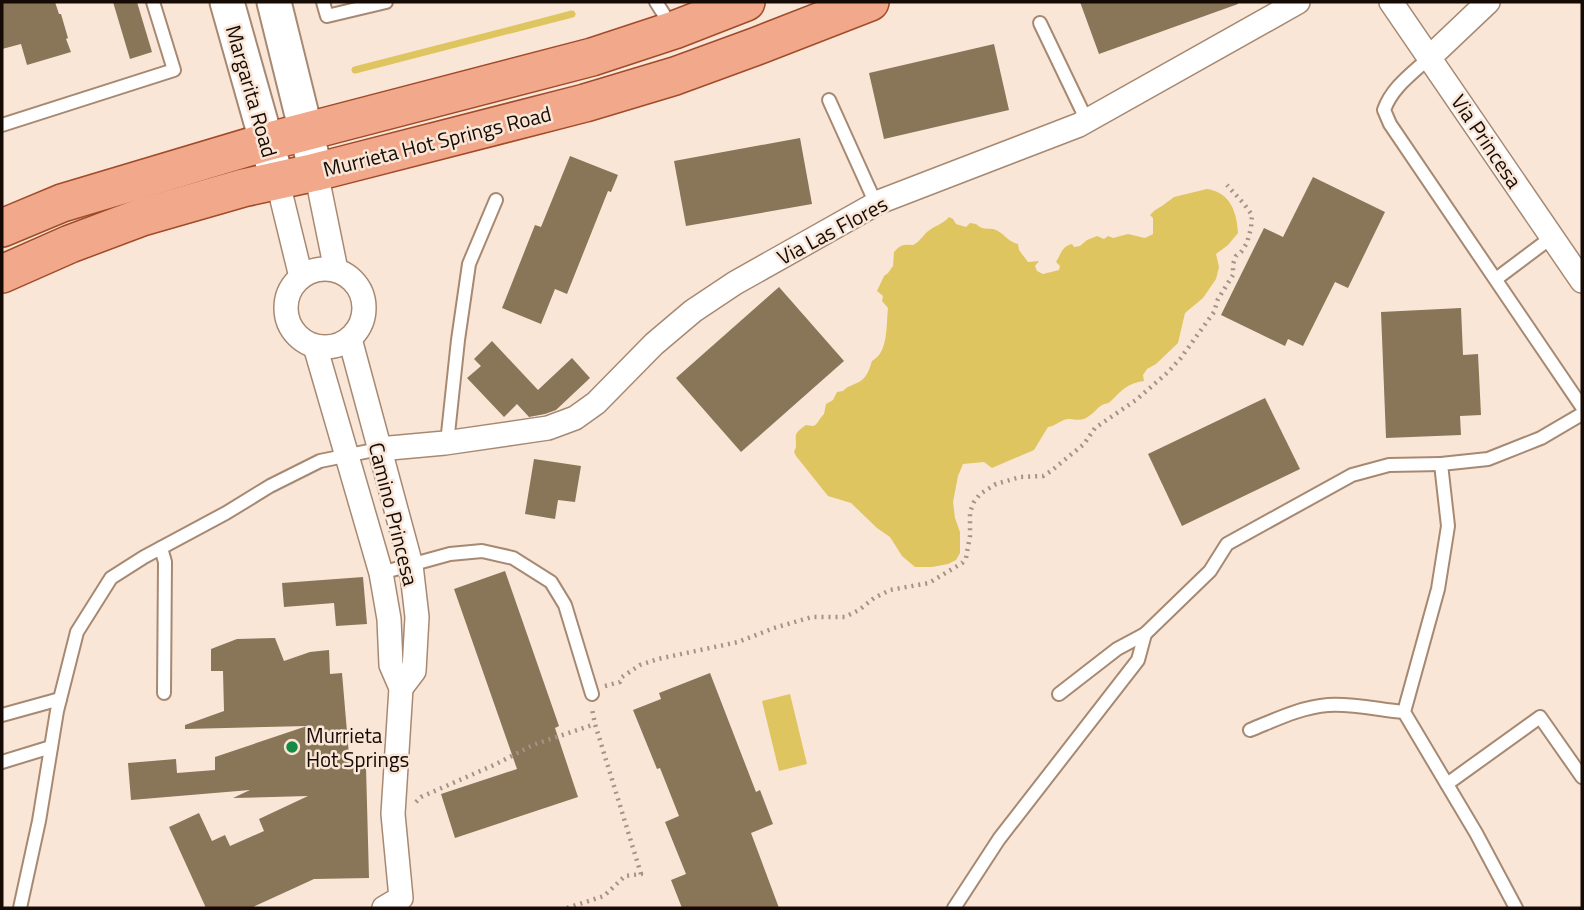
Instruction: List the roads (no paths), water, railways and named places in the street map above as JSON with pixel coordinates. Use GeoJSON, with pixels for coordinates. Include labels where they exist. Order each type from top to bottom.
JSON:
{"type":"FeatureCollection","features":[{"type":"Feature","properties":{"kind":"main road","name":"Margarita Road"},"geometry":{"type":"LineString","coordinates":[[227,2],[277,179]]}},
{"type":"Feature","properties":{"kind":"main road","name":"Margarita Road"},"geometry":{"type":"LineString","coordinates":[[274,2],[316,172]]}},
{"type":"Feature","properties":{"kind":"main road","name":"Murrieta Hot Springs Road"},"geometry":{"type":"LineString","coordinates":[[2,228],[62,203],[266,142],[592,57],[665,16],[746,2]]}},
{"type":"Feature","properties":{"kind":"main road","name":"Murrieta Hot Springs Road"},"geometry":{"type":"LineString","coordinates":[[2,274],[70,244],[142,217],[277,179],[316,172],[585,103],[676,76],[870,2]]}},
{"type":"Feature","properties":{"kind":"street","name":"Via Las Flores"},"geometry":{"type":"LineString","coordinates":[[379,449],[447,443],[548,428],[575,418],[596,403],[654,344],[693,311],[735,282],[876,204],[1087,121],[1274,8],[1298,2]]}},
{"type":"Feature","properties":{"kind":"street","name":"Via Princesa"},"geometry":{"type":"LineString","coordinates":[[1391,2],[1582,281]]}},
{"type":"Feature","properties":{"kind":"street"},"geometry":{"type":"LineString","coordinates":[[1430,57],[1488,2]]}},
{"type":"Feature","properties":{"kind":"street"},"geometry":{"type":"LineString","coordinates":[[316,172],[335,270]]}},
{"type":"Feature","properties":{"kind":"street"},"geometry":{"type":"LineString","coordinates":[[277,179],[301,277]]}},
{"type":"Feature","properties":{"kind":"street"},"geometry":{"type":"LineString","coordinates":[[335,270],[356,283],[365,306],[363,318],[350,339],[327,348],[315,346],[303,341],[288,322],[287,298],[301,277],[312,271],[335,270]]}},
{"type":"Feature","properties":{"kind":"street","name":"Camino Princesa"},"geometry":{"type":"LineString","coordinates":[[350,339],[411,565],[417,617],[414,671],[401,688]]}},
{"type":"Feature","properties":{"kind":"street","name":"Camino Princesa"},"geometry":{"type":"LineString","coordinates":[[315,346],[381,573],[389,619],[391,665],[401,688],[393,814],[396,905]]}},
{"type":"Feature","properties":{"kind":"lane"},"geometry":{"type":"LineString","coordinates":[[2,125],[174,69],[153,2]]}},
{"type":"Feature","properties":{"kind":"lane"},"geometry":{"type":"LineString","coordinates":[[323,2],[327,16],[386,2]]}},
{"type":"Feature","properties":{"kind":"lane"},"geometry":{"type":"LineString","coordinates":[[1040,23],[1087,121]]}},
{"type":"Feature","properties":{"kind":"lane"},"geometry":{"type":"LineString","coordinates":[[1430,57],[1387,101],[1384,110],[1390,124],[1582,407]]}},
{"type":"Feature","properties":{"kind":"lane"},"geometry":{"type":"LineString","coordinates":[[829,100],[876,204]]}},
{"type":"Feature","properties":{"kind":"lane"},"geometry":{"type":"LineString","coordinates":[[447,443],[469,264],[496,200]]}},
{"type":"Feature","properties":{"kind":"lane"},"geometry":{"type":"LineString","coordinates":[[1496,279],[1552,237]]}},
{"type":"Feature","properties":{"kind":"lane"},"geometry":{"type":"LineString","coordinates":[[1059,694],[1117,649],[1145,634],[1210,571],[1227,544],[1352,475],[1389,465],[1441,464],[1488,459],[1541,438],[1582,414]]}},
{"type":"Feature","properties":{"kind":"lane"},"geometry":{"type":"LineString","coordinates":[[20,908],[39,821],[60,699],[77,632],[111,578],[270,486],[320,461],[379,449]]}},
{"type":"Feature","properties":{"kind":"lane"},"geometry":{"type":"LineString","coordinates":[[1441,464],[1448,526],[1438,589],[1404,712],[1476,833],[1516,908]]}},
{"type":"Feature","properties":{"kind":"lane"},"geometry":{"type":"LineString","coordinates":[[161,548],[164,562],[164,693]]}},
{"type":"Feature","properties":{"kind":"lane"},"geometry":{"type":"LineString","coordinates":[[381,573],[450,554],[482,551],[513,558],[551,582],[565,605],[592,694]]}},
{"type":"Feature","properties":{"kind":"lane"},"geometry":{"type":"LineString","coordinates":[[954,908],[1015,818],[1138,660],[1145,634]]}},
{"type":"Feature","properties":{"kind":"lane"},"geometry":{"type":"LineString","coordinates":[[2,715],[60,699]]}},
{"type":"Feature","properties":{"kind":"lane"},"geometry":{"type":"LineString","coordinates":[[1250,730],[1324,705],[1344,704],[1404,712]]}},
{"type":"Feature","properties":{"kind":"lane"},"geometry":{"type":"LineString","coordinates":[[1447,784],[1540,717],[1582,777]]}},
{"type":"Feature","properties":{"kind":"lane"},"geometry":{"type":"LineString","coordinates":[[2,762],[51,747]]}},
{"type":"Feature","properties":{"kind":"waterway"},"geometry":{"type":"LineString","coordinates":[[355,70],[572,14]]}},
{"type":"Feature","properties":{"kind":"place","name":"Murrieta Hot Springs"},"geometry":{"type":"Point","coordinates":[292,747]}}]}
